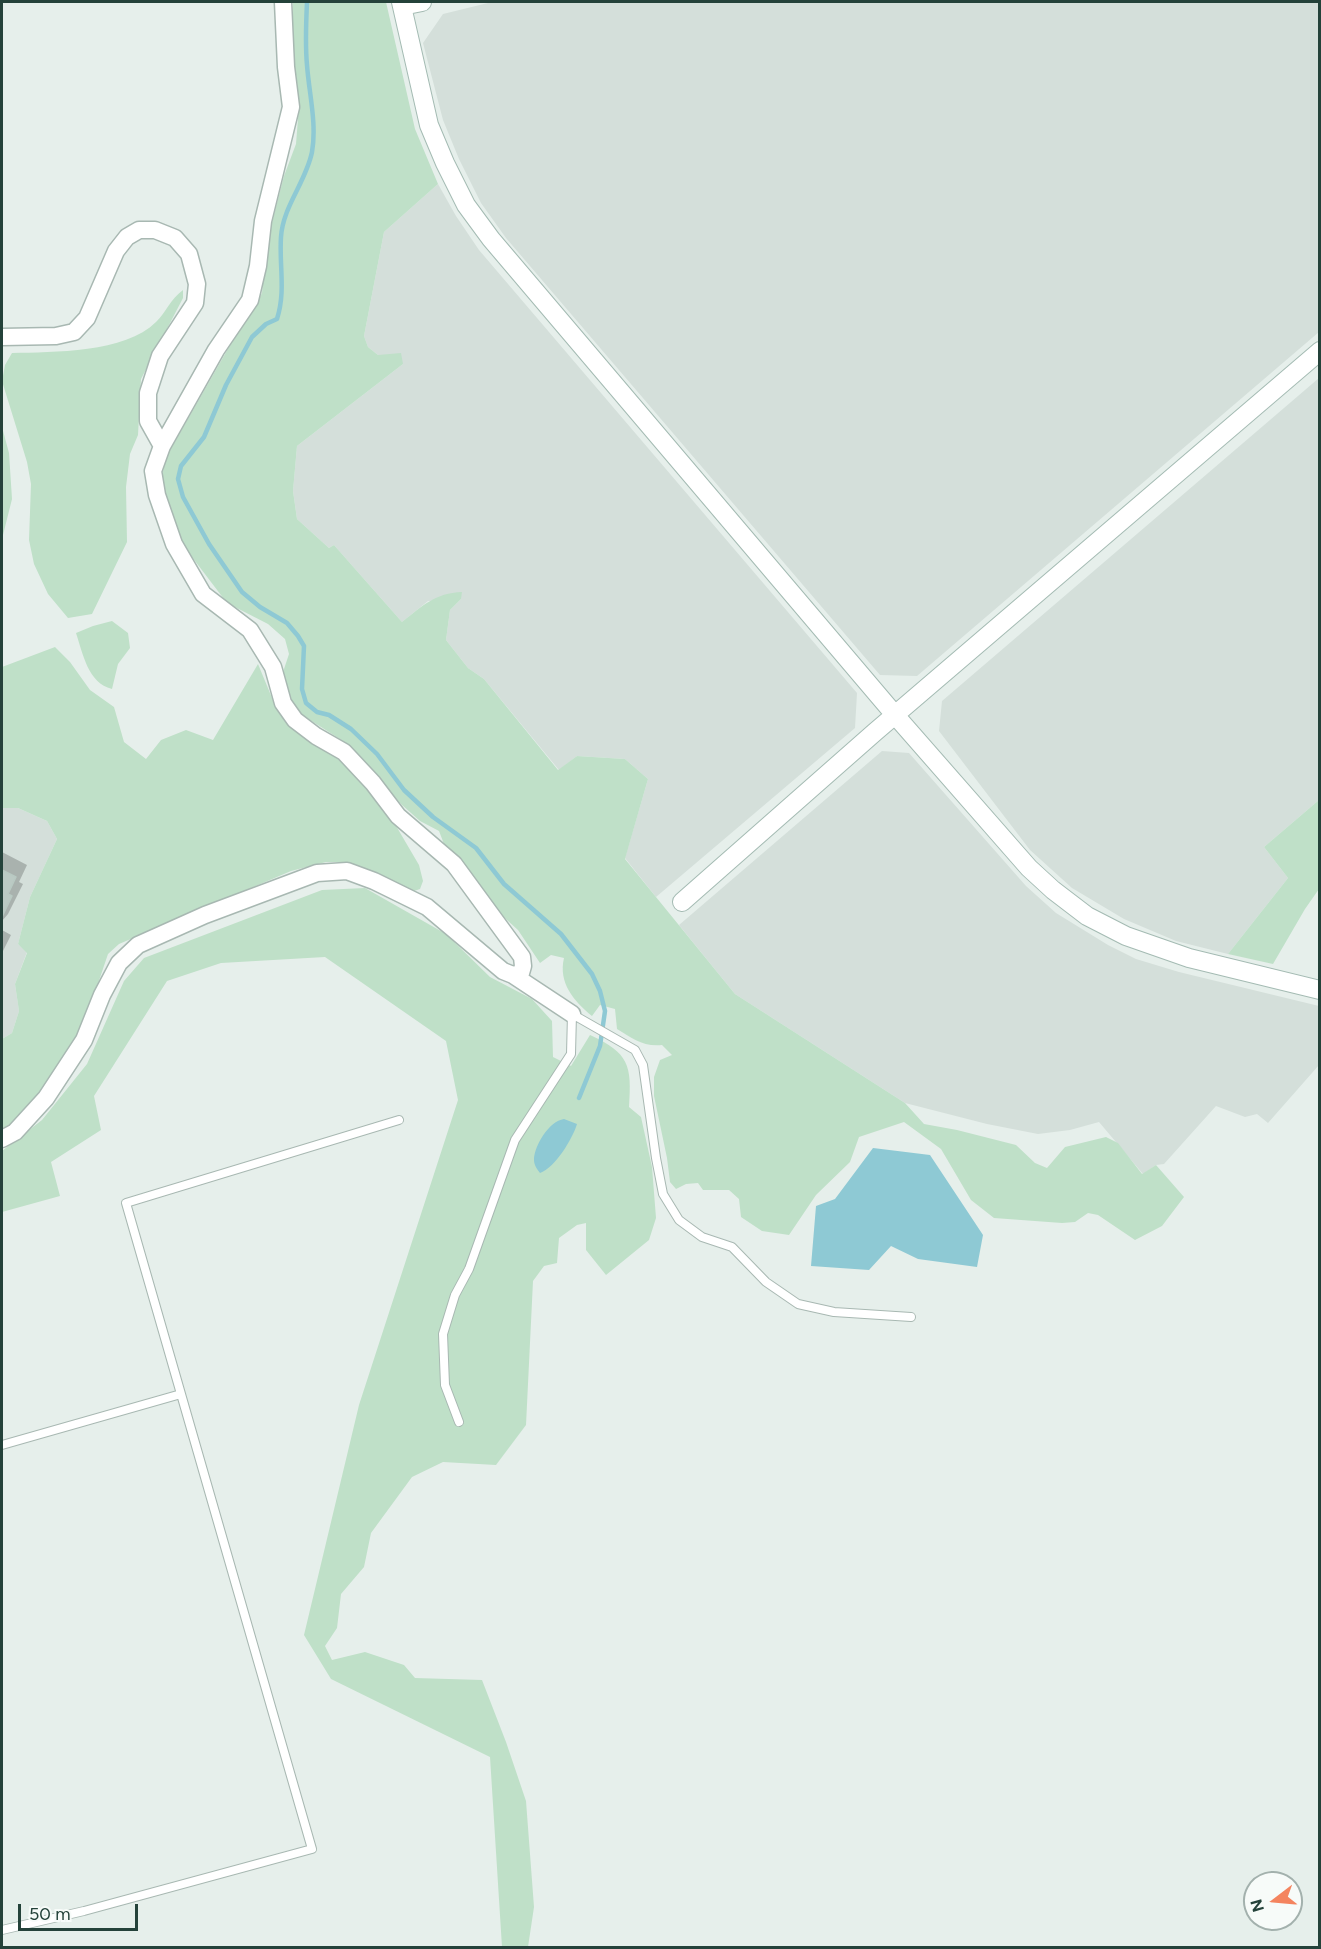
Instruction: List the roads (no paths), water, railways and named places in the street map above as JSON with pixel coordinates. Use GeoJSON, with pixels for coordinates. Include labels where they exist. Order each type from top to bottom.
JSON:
{"type":"FeatureCollection","features":[{"type":"Feature","properties":{"kind":"street"},"geometry":{"type":"LineString","coordinates":[[283,2],[291,107],[262,221],[258,266],[250,300],[216,350],[162,446],[153,471],[157,495],[174,544],[204,594],[250,630],[273,667],[283,703],[295,720],[344,752],[373,783],[398,816],[454,864],[522,957],[521,973],[513,975]]}},
{"type":"Feature","properties":{"kind":"street"},"geometry":{"type":"LineString","coordinates":[[422,2],[401,4],[429,124],[466,205],[491,239],[895,715],[1029,868],[1087,916],[1126,936],[1189,958],[1320,990]]}},
{"type":"Feature","properties":{"kind":"street"},"geometry":{"type":"LineString","coordinates":[[2,337],[56,336],[74,332],[87,318],[116,251],[127,237],[139,230],[155,230],[175,238],[189,254],[198,284],[195,303],[160,356],[148,393],[148,421],[162,446]]}},
{"type":"Feature","properties":{"kind":"street"},"geometry":{"type":"LineString","coordinates":[[682,903],[895,715],[1320,351]]}},
{"type":"Feature","properties":{"kind":"street"},"geometry":{"type":"LineString","coordinates":[[2,1139],[15,1132],[46,1098],[84,1040],[102,995],[119,963],[138,945],[205,915],[317,873],[348,871],[427,907],[502,971],[513,975],[572,1014]]}},
{"type":"Feature","properties":{"kind":"lane"},"geometry":{"type":"LineString","coordinates":[[459,1422],[445,1385],[443,1334],[455,1295],[469,1269],[515,1140],[571,1054],[572,1014],[621,1041],[635,1050],[639,1057],[643,1065],[663,1194],[679,1220],[702,1237],[732,1247],[766,1282],[798,1304],[834,1312],[911,1317]]}},
{"type":"Feature","properties":{"kind":"lane"},"geometry":{"type":"LineString","coordinates":[[2,1930],[84,1911],[312,1849],[126,1203],[399,1120]]}},
{"type":"Feature","properties":{"kind":"lane"},"geometry":{"type":"LineString","coordinates":[[2,1445],[181,1394]]}},
{"type":"Feature","properties":{"kind":"water"},"geometry":{"type":"Polygon","coordinates":[[[564,1119],[577,1124],[575,1130],[557,1159],[540,1173],[534,1162],[537,1148],[548,1129],[564,1119]]]}},
{"type":"Feature","properties":{"kind":"water"},"geometry":{"type":"Polygon","coordinates":[[[873,1148],[930,1155],[983,1235],[977,1267],[918,1259],[891,1246],[869,1270],[811,1266],[816,1206],[835,1199],[873,1148]]]}},
{"type":"Feature","properties":{"kind":"waterway"},"geometry":{"type":"LineString","coordinates":[[307,2],[306,49],[313,141],[309,163],[290,204],[283,226],[280,309],[277,319],[266,324],[252,337],[226,385],[204,437],[181,466],[178,479],[183,497],[209,544],[242,592],[260,607],[287,623],[304,646],[302,689],[306,703],[317,712],[329,715],[351,729],[377,754],[404,790],[433,817],[476,848],[504,884],[561,934],[592,974],[600,991],[605,1011],[600,1046],[579,1098]]}}]}
